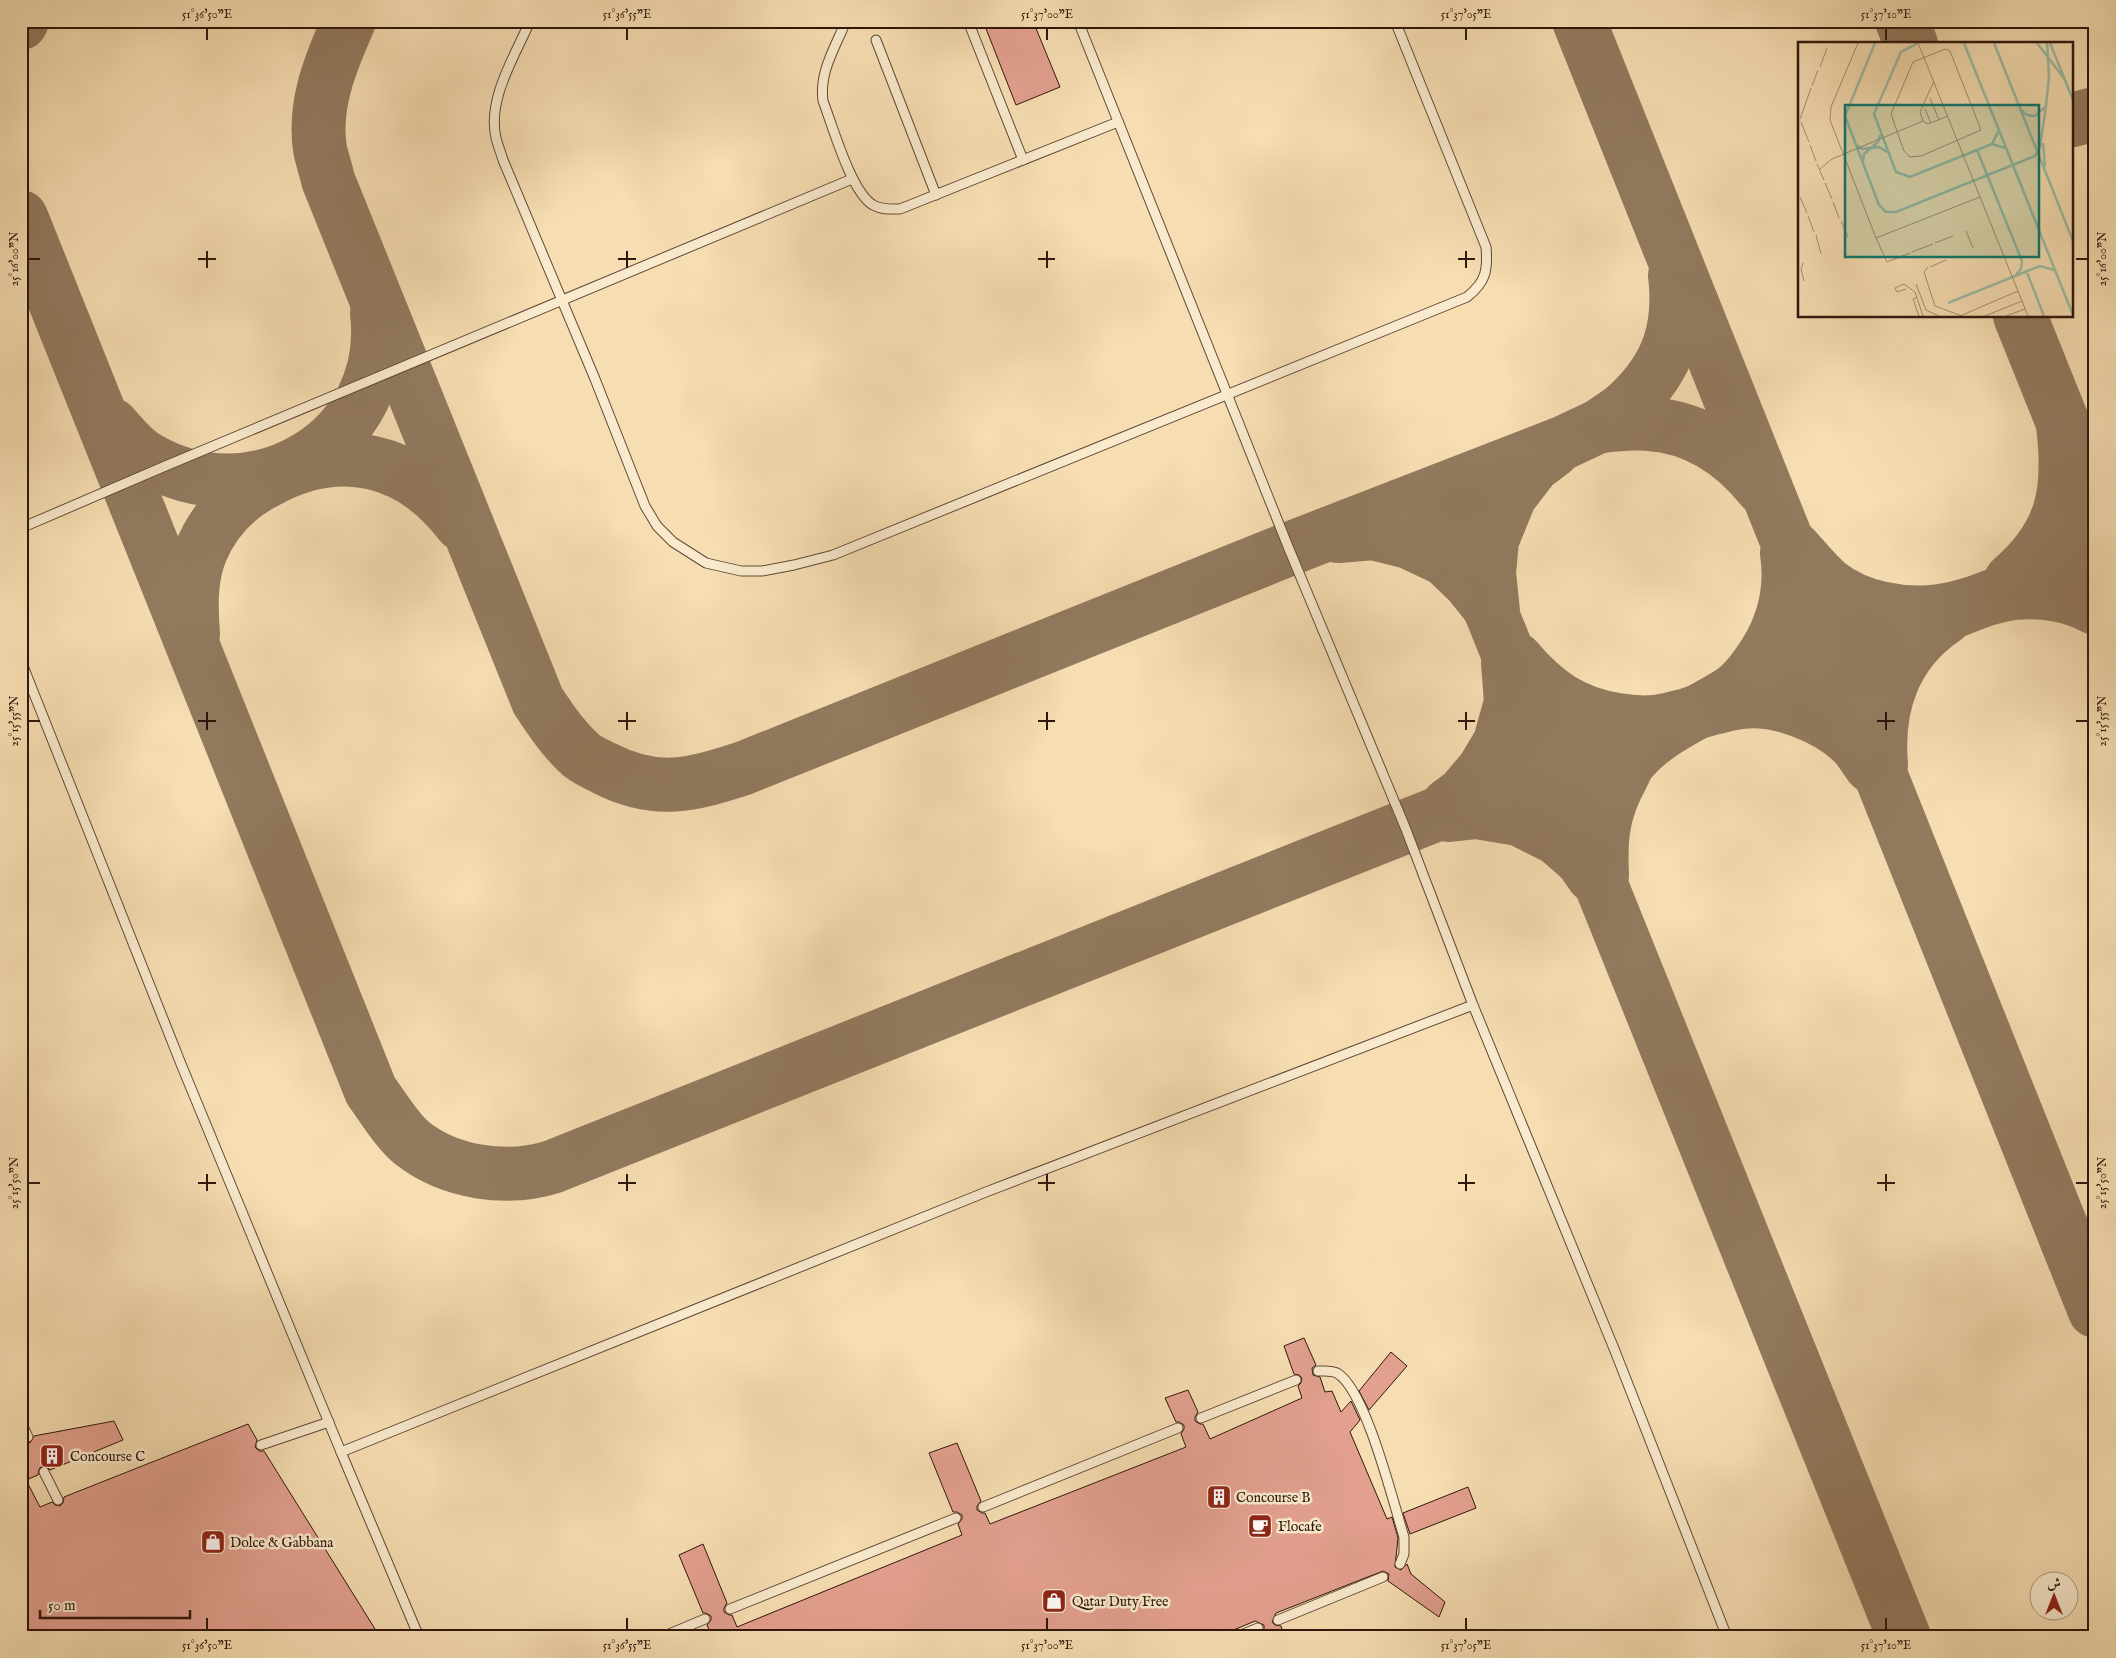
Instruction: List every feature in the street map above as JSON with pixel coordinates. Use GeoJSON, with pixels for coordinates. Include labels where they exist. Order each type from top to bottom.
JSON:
{"type":"FeatureCollection","features":[{"type":"Feature","properties":{"kind":"lane"},"geometry":{"type":"LineString","coordinates":[[530,21],[500,94],[495,119],[496,137],[503,160],[646,506],[657,526],[673,542],[706,563],[741,571],[762,571],[833,555],[1467,297],[1479,288],[1487,263],[1486,247],[1395,21]]}},
{"type":"Feature","properties":{"kind":"lane"},"geometry":{"type":"LineString","coordinates":[[846,21],[825,69],[821,88],[823,101],[852,179],[865,198],[879,208],[900,209],[1118,122]]}},
{"type":"Feature","properties":{"kind":"lane"},"geometry":{"type":"LineString","coordinates":[[968,21],[1023,160]]}},
{"type":"Feature","properties":{"kind":"lane"},"geometry":{"type":"LineString","coordinates":[[1078,21],[1288,549],[1405,827],[1473,1005],[1615,1351],[1727,1637]]}},
{"type":"Feature","properties":{"kind":"lane"},"geometry":{"type":"LineString","coordinates":[[876,40],[936,194]]}},
{"type":"Feature","properties":{"kind":"lane"},"geometry":{"type":"LineString","coordinates":[[21,528],[852,179]]}},
{"type":"Feature","properties":{"kind":"lane"},"geometry":{"type":"LineString","coordinates":[[21,661],[181,1064],[419,1637]]}},
{"type":"Feature","properties":{"kind":"lane"},"geometry":{"type":"LineString","coordinates":[[341,1452],[986,1192],[1473,1005]]}},
{"type":"Feature","properties":{"kind":"lane"},"geometry":{"type":"LineString","coordinates":[[1318,1371],[1329,1370],[1342,1378],[1354,1393],[1366,1414],[1404,1537],[1404,1554],[1400,1564]]}},
{"type":"Feature","properties":{"kind":"lane"},"geometry":{"type":"LineString","coordinates":[[1201,1418],[1296,1380]]}},
{"type":"Feature","properties":{"kind":"lane"},"geometry":{"type":"LineString","coordinates":[[21,1422],[28,1437]]}},
{"type":"Feature","properties":{"kind":"lane"},"geometry":{"type":"LineString","coordinates":[[261,1445],[329,1422]]}},
{"type":"Feature","properties":{"kind":"lane"},"geometry":{"type":"LineString","coordinates":[[983,1506],[1178,1428]]}},
{"type":"Feature","properties":{"kind":"lane"},"geometry":{"type":"LineString","coordinates":[[44,1472],[58,1500]]}},
{"type":"Feature","properties":{"kind":"lane"},"geometry":{"type":"LineString","coordinates":[[730,1609],[956,1518]]}},
{"type":"Feature","properties":{"kind":"lane"},"geometry":{"type":"LineString","coordinates":[[1278,1620],[1383,1577]]}},
{"type":"Feature","properties":{"kind":"lane"},"geometry":{"type":"LineString","coordinates":[[662,1637],[705,1619]]}},
{"type":"Feature","properties":{"kind":"lane"},"geometry":{"type":"LineString","coordinates":[[1236,1637],[1258,1628]]}},
{"type":"Feature","properties":{"kind":"building"},"geometry":{"type":"Polygon","coordinates":[[[983,21],[1033,21],[1060,87],[1016,105],[983,21]]]}},
{"type":"Feature","properties":{"kind":"building","name":"Concourse B"},"geometry":{"type":"Polygon","coordinates":[[[1304,1338],[1316,1365],[1312,1368],[1313,1375],[1320,1377],[1325,1392],[1332,1391],[1341,1412],[1351,1401],[1360,1420],[1350,1432],[1387,1519],[1392,1517],[1398,1538],[1395,1567],[1401,1570],[1407,1564],[1411,1574],[1445,1602],[1439,1617],[1388,1581],[1389,1574],[1383,1571],[1276,1613],[1272,1622],[1275,1625],[1281,1626],[1285,1637],[1262,1637],[1260,1634],[1264,1629],[1264,1625],[1255,1621],[1217,1637],[712,1637],[707,1625],[711,1620],[711,1616],[703,1613],[679,1555],[703,1544],[727,1603],[724,1612],[732,1615],[737,1627],[962,1535],[958,1524],[962,1519],[962,1515],[953,1512],[929,1453],[957,1443],[981,1501],[977,1506],[977,1510],[985,1513],[990,1524],[1186,1447],[1181,1434],[1184,1425],[1176,1422],[1165,1398],[1188,1390],[1198,1412],[1195,1421],[1203,1424],[1210,1439],[1302,1398],[1298,1386],[1302,1378],[1294,1374],[1284,1346],[1304,1338]]]}},
{"type":"Feature","properties":{"kind":"building"},"geometry":{"type":"Polygon","coordinates":[[[1391,1352],[1407,1366],[1369,1410],[1359,1391],[1391,1352]]]}},
{"type":"Feature","properties":{"kind":"building"},"geometry":{"type":"Polygon","coordinates":[[[114,1421],[123,1440],[50,1470],[42,1466],[39,1469],[38,1475],[26,1480],[40,1507],[52,1502],[60,1506],[63,1503],[64,1497],[248,1424],[257,1440],[255,1447],[259,1451],[264,1451],[380,1637],[21,1637],[21,1438],[25,1442],[30,1443],[34,1436],[114,1421]]]}},
{"type":"Feature","properties":{"kind":"building"},"geometry":{"type":"Polygon","coordinates":[[[1468,1487],[1476,1508],[1410,1534],[1403,1513],[1468,1487]]]}},
{"type":"Feature","properties":{"kind":"taxiway"},"geometry":{"type":"LineString","coordinates":[[349,21],[330,68],[321,100],[318,132],[320,149],[328,180],[538,701],[563,736],[586,759],[640,782],[657,784],[691,783],[744,768],[1289,549],[1565,442],[1599,426]]}},
{"type":"Feature","properties":{"kind":"taxiway"},"geometry":{"type":"LineString","coordinates":[[1579,21],[2095,1311]]}},
{"type":"Feature","properties":{"kind":"taxiway"},"geometry":{"type":"LineString","coordinates":[[1902,21],[1910,42]]}},
{"type":"Feature","properties":{"kind":"taxiway"},"geometry":{"type":"LineString","coordinates":[[2074,119],[2095,114]]}},
{"type":"Feature","properties":{"kind":"taxiway"},"geometry":{"type":"LineString","coordinates":[[21,217],[371,1091],[406,1138],[412,1143],[444,1161],[479,1172],[516,1173],[552,1167],[1555,767],[2016,587],[2068,559],[2095,535]]}},
{"type":"Feature","properties":{"kind":"taxiway"},"geometry":{"type":"LineString","coordinates":[[1675,275],[1676,312],[1674,329],[1663,360],[1654,375],[1630,403],[1599,426],[1643,423],[1666,426],[1698,436],[1739,463],[1762,488]]}},
{"type":"Feature","properties":{"kind":"taxiway"},"geometry":{"type":"LineString","coordinates":[[112,425],[140,454],[187,475],[229,480],[270,474],[307,458],[339,433],[362,399],[376,359],[377,313]]}},
{"type":"Feature","properties":{"kind":"taxiway"},"geometry":{"type":"LineString","coordinates":[[2021,318],[2077,458]]}},
{"type":"Feature","properties":{"kind":"taxiway"},"geometry":{"type":"LineString","coordinates":[[2011,580],[2043,546],[2060,510],[2066,470],[2063,425]]}},
{"type":"Feature","properties":{"kind":"taxiway"},"geometry":{"type":"LineString","coordinates":[[1338,536],[1373,533],[1409,542],[1445,559],[1469,582],[1493,612],[1489,573],[1492,540],[1510,496],[1533,466],[1553,451]]}},
{"type":"Feature","properties":{"kind":"taxiway"},"geometry":{"type":"LineString","coordinates":[[193,634],[193,582],[197,561],[206,540],[220,519],[236,502],[256,487],[294,469],[321,462],[347,460],[373,463],[397,471],[420,484],[441,502],[461,524]]}},
{"type":"Feature","properties":{"kind":"taxiway"},"geometry":{"type":"LineString","coordinates":[[1442,490],[1904,1637]]}},
{"type":"Feature","properties":{"kind":"taxiway"},"geometry":{"type":"LineString","coordinates":[[1794,548],[1823,580],[1840,592],[1867,604],[1896,611],[1940,611],[1986,599],[2024,592],[2055,594],[2095,608]]}},
{"type":"Feature","properties":{"kind":"taxiway"},"geometry":{"type":"LineString","coordinates":[[1602,875],[1602,836],[1604,824],[1611,801],[1628,763],[1653,739],[1666,730],[1732,692],[1743,683],[1755,668],[1774,638],[1784,612],[1788,583],[1787,553]]}},
{"type":"Feature","properties":{"kind":"taxiway"},"geometry":{"type":"LineString","coordinates":[[1881,764],[1880,742],[1882,722],[1892,682],[1901,664],[1913,647],[1927,632],[1945,618]]}},
{"type":"Feature","properties":{"kind":"taxiway"},"geometry":{"type":"LineString","coordinates":[[1516,659],[1538,682],[1560,700],[1586,712],[1617,720],[1655,722],[1741,702],[1755,701],[1785,706],[1830,724],[1856,745],[1871,766]]}},
{"type":"Feature","properties":{"kind":"taxiway"},"geometry":{"type":"LineString","coordinates":[[1448,805],[1463,794],[1484,769],[1500,742],[1511,702],[1508,663]]}},
{"type":"Feature","properties":{"kind":"taxiway"},"geometry":{"type":"LineString","coordinates":[[1449,815],[1477,812],[1519,819],[1557,838],[1582,860],[1593,876]]}},
{"type":"Feature","properties":{"kind":"place","name":"Concourse C"},"geometry":{"type":"Point","coordinates":[52,1456]}},
{"type":"Feature","properties":{"kind":"place","name":"Concourse B"},"geometry":{"type":"Point","coordinates":[1219,1497]}},
{"type":"Feature","properties":{"kind":"place","name":"Flocafe"},"geometry":{"type":"Point","coordinates":[1260,1526]}},
{"type":"Feature","properties":{"kind":"place","name":"Dolce & Gabbana"},"geometry":{"type":"Point","coordinates":[213,1542]}},
{"type":"Feature","properties":{"kind":"place","name":"Qatar Duty Free"},"geometry":{"type":"Point","coordinates":[1054,1601]}}]}
